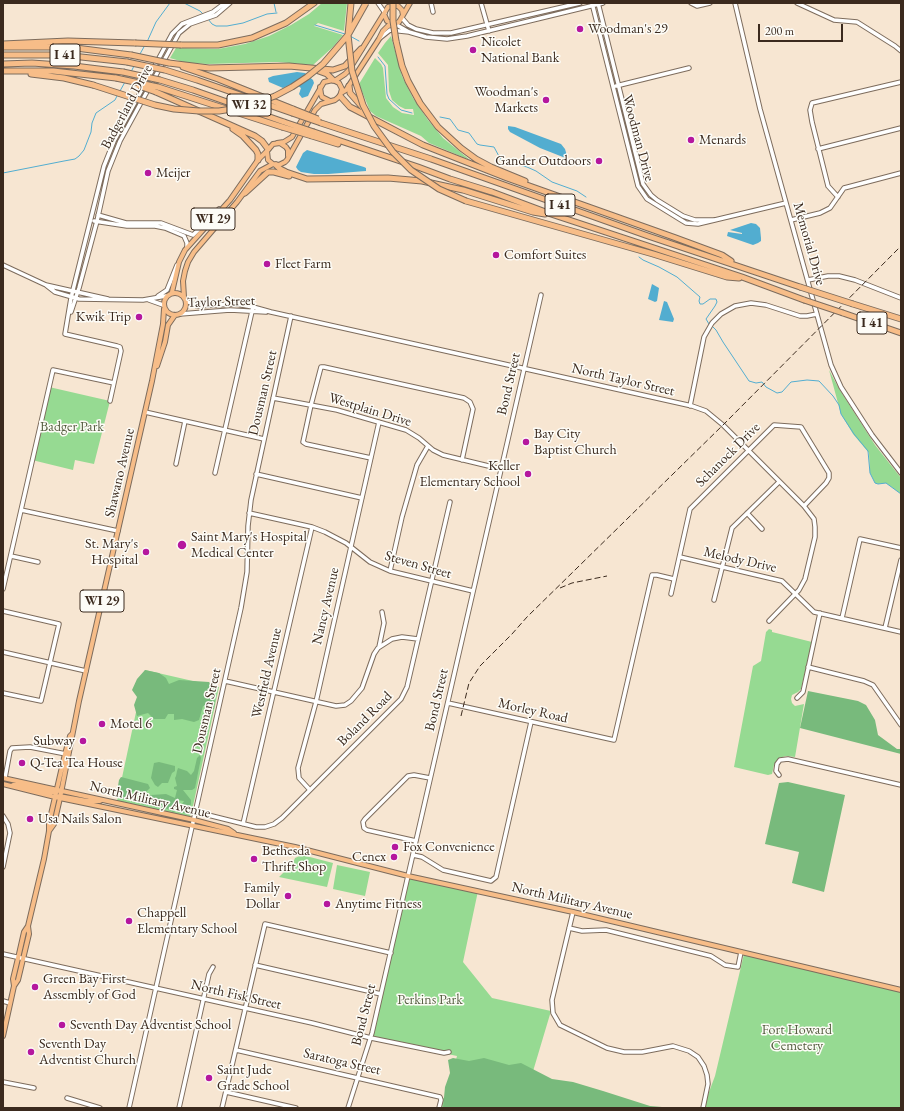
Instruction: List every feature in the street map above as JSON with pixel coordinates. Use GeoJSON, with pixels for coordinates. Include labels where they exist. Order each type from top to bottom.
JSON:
{"type":"FeatureCollection","features":[{"type":"Feature","properties":{"kind":"highway"},"geometry":{"type":"LineString","coordinates":[[3,44],[68,41],[214,45],[252,38],[286,23],[314,3]]}},
{"type":"Feature","properties":{"kind":"highway"},"geometry":{"type":"LineString","coordinates":[[351,3],[348,35],[352,72],[360,97],[374,126],[393,152],[411,170],[439,189],[466,201],[727,277],[742,277]]}},
{"type":"Feature","properties":{"kind":"highway","name":"WI 32"},"geometry":{"type":"LineString","coordinates":[[19,71],[28,74],[64,78],[93,85],[155,105],[174,109],[219,111],[238,108],[275,96],[307,77],[323,64],[348,34],[366,3]]}},
{"type":"Feature","properties":{"kind":"highway"},"geometry":{"type":"LineString","coordinates":[[394,4],[393,21],[396,41],[405,74],[416,96],[432,120],[461,148],[484,163],[545,189],[551,194]]}},
{"type":"Feature","properties":{"kind":"highway"},"geometry":{"type":"LineString","coordinates":[[3,48],[65,47],[131,55],[203,68],[220,69],[300,66],[329,70],[338,69],[346,65],[361,49]]}},
{"type":"Feature","properties":{"kind":"highway","name":"I 41"},"geometry":{"type":"LineString","coordinates":[[3,55],[64,55],[127,62],[165,70],[292,111],[800,287],[901,319]]}},
{"type":"Feature","properties":{"kind":"highway","name":"I 41"},"geometry":{"type":"LineString","coordinates":[[3,64],[32,63],[67,65],[122,72],[160,80],[193,90],[283,124],[370,151],[492,192],[552,214],[742,277],[843,314],[901,333]]}},
{"type":"Feature","properties":{"kind":"highway"},"geometry":{"type":"LineString","coordinates":[[169,63],[218,79],[292,111]]}},
{"type":"Feature","properties":{"kind":"highway"},"geometry":{"type":"LineString","coordinates":[[300,66],[324,73],[335,80]]}},
{"type":"Feature","properties":{"kind":"highway"},"geometry":{"type":"LineString","coordinates":[[3,71],[53,71],[95,75],[116,79],[283,124]]}},
{"type":"Feature","properties":{"kind":"highway"},"geometry":{"type":"LineString","coordinates":[[349,86],[349,91],[353,97],[370,115],[378,121]]}},
{"type":"Feature","properties":{"kind":"highway"},"geometry":{"type":"LineString","coordinates":[[157,90],[255,136],[262,141],[267,150]]}},
{"type":"Feature","properties":{"kind":"highway"},"geometry":{"type":"LineString","coordinates":[[341,94],[350,107],[423,145],[551,194],[696,245],[722,255],[738,266]]}},
{"type":"Feature","properties":{"kind":"highway"},"geometry":{"type":"LineString","coordinates":[[228,124],[252,145],[258,154],[258,160]]}},
{"type":"Feature","properties":{"kind":"highway"},"geometry":{"type":"LineString","coordinates":[[274,164],[286,172],[307,178]]}},
{"type":"Feature","properties":{"kind":"highway"},"geometry":{"type":"LineString","coordinates":[[244,193],[264,174],[271,172],[293,177],[307,178],[378,178],[417,181],[469,192],[536,213],[552,214]]}},
{"type":"Feature","properties":{"kind":"main road"},"geometry":{"type":"LineString","coordinates":[[403,17],[402,10],[394,4],[388,7],[349,70],[335,80],[324,82],[292,137],[284,142],[276,143],[270,146],[267,150],[268,160],[274,164],[282,164],[287,160],[315,110],[321,104],[338,98],[346,90],[385,28],[399,22],[403,17],[407,11],[410,3]]}},
{"type":"Feature","properties":{"kind":"main road"},"geometry":{"type":"LineString","coordinates":[[385,14],[387,21],[394,24]]}},
{"type":"Feature","properties":{"kind":"main road"},"geometry":{"type":"LineString","coordinates":[[335,80],[341,86],[341,94]]}},
{"type":"Feature","properties":{"kind":"main road"},"geometry":{"type":"LineString","coordinates":[[320,87],[322,97],[328,101],[332,101]]}},
{"type":"Feature","properties":{"kind":"main road"},"geometry":{"type":"LineString","coordinates":[[276,143],[280,143],[286,147],[289,153],[288,156]]}},
{"type":"Feature","properties":{"kind":"main road","name":"WI 29"},"geometry":{"type":"LineString","coordinates":[[172,292],[179,262],[186,250],[241,186],[258,160],[267,150]]}},
{"type":"Feature","properties":{"kind":"main road","name":"WI 29"},"geometry":{"type":"LineString","coordinates":[[180,314],[185,308],[183,281],[188,262],[198,246],[244,193],[260,171],[274,164]]}},
{"type":"Feature","properties":{"kind":"main road"},"geometry":{"type":"LineString","coordinates":[[166,296],[172,292],[179,293],[185,299]]}},
{"type":"Feature","properties":{"kind":"main road","name":"WI 29"},"geometry":{"type":"LineString","coordinates":[[164,307],[164,299],[166,296]]}},
{"type":"Feature","properties":{"kind":"main road"},"geometry":{"type":"LineString","coordinates":[[164,307],[168,314],[180,314]]}},
{"type":"Feature","properties":{"kind":"main road","name":"Shawano Avenue"},"geometry":{"type":"LineString","coordinates":[[3,1036],[14,986],[14,979],[21,958],[24,932],[28,926],[49,831],[49,823],[58,794],[70,736],[72,734],[152,381],[163,324],[164,307]]}},
{"type":"Feature","properties":{"kind":"main road","name":"Shawano Avenue"},"geometry":{"type":"LineString","coordinates":[[152,381],[165,342],[168,325],[174,315]]}},
{"type":"Feature","properties":{"kind":"main road"},"geometry":{"type":"LineString","coordinates":[[4,778],[58,794]]}},
{"type":"Feature","properties":{"kind":"main road"},"geometry":{"type":"LineString","coordinates":[[3,785],[58,794]]}},
{"type":"Feature","properties":{"kind":"main road","name":"North Military Avenue"},"geometry":{"type":"LineString","coordinates":[[58,794],[108,801],[194,820],[237,834]]}},
{"type":"Feature","properties":{"kind":"main road","name":"North Military Avenue"},"geometry":{"type":"LineString","coordinates":[[58,794],[192,826],[237,834],[408,876],[573,912],[901,990]]}},
{"type":"Feature","properties":{"kind":"street","name":"Badgerland Drive"},"geometry":{"type":"LineString","coordinates":[[208,16],[225,3]]}},
{"type":"Feature","properties":{"kind":"street","name":"Badgerland Drive"},"geometry":{"type":"LineString","coordinates":[[75,292],[101,177],[110,149],[169,39],[180,26],[188,21],[202,18],[222,10],[230,3]]}},
{"type":"Feature","properties":{"kind":"street"},"geometry":{"type":"LineString","coordinates":[[378,3],[385,14]]}},
{"type":"Feature","properties":{"kind":"street"},"geometry":{"type":"LineString","coordinates":[[431,3],[433,12]]}},
{"type":"Feature","properties":{"kind":"street"},"geometry":{"type":"LineString","coordinates":[[481,3],[486,25],[489,31]]}},
{"type":"Feature","properties":{"kind":"street"},"geometry":{"type":"LineString","coordinates":[[403,17],[411,27],[434,33],[451,33],[580,3]]}},
{"type":"Feature","properties":{"kind":"street"},"geometry":{"type":"LineString","coordinates":[[394,24],[410,32],[426,37],[447,39],[489,31],[592,4],[603,3]]}},
{"type":"Feature","properties":{"kind":"street"},"geometry":{"type":"LineString","coordinates":[[691,3],[697,6],[710,3]]}},
{"type":"Feature","properties":{"kind":"street","name":"Memorial Drive"},"geometry":{"type":"LineString","coordinates":[[735,3],[762,113],[829,359],[838,380],[877,443],[901,473]]}},
{"type":"Feature","properties":{"kind":"street"},"geometry":{"type":"LineString","coordinates":[[797,3],[834,20],[857,22],[901,51]]}},
{"type":"Feature","properties":{"kind":"street","name":"Woodman Drive"},"geometry":{"type":"LineString","coordinates":[[592,4],[636,178],[643,193],[654,204],[686,223],[704,224],[786,203]]}},
{"type":"Feature","properties":{"kind":"street","name":"Woodman Drive"},"geometry":{"type":"LineString","coordinates":[[598,4],[640,177],[647,190],[657,200],[683,216],[695,220],[719,219]]}},
{"type":"Feature","properties":{"kind":"street","name":"Badgerland Drive"},"geometry":{"type":"LineString","coordinates":[[114,383],[121,351],[120,348],[65,334],[68,318],[97,221],[108,171],[121,139],[177,36],[187,26],[202,18]]}},
{"type":"Feature","properties":{"kind":"street"},"geometry":{"type":"LineString","coordinates":[[379,39],[390,30],[410,32]]}},
{"type":"Feature","properties":{"kind":"street"},"geometry":{"type":"LineString","coordinates":[[613,87],[689,68]]}},
{"type":"Feature","properties":{"kind":"street"},"geometry":{"type":"LineString","coordinates":[[838,197],[828,186],[811,116],[810,110],[812,103],[901,82]]}},
{"type":"Feature","properties":{"kind":"street"},"geometry":{"type":"LineString","coordinates":[[818,149],[901,128]]}},
{"type":"Feature","properties":{"kind":"street"},"geometry":{"type":"LineString","coordinates":[[791,220],[820,213],[830,208],[844,188],[848,186],[901,173]]}},
{"type":"Feature","properties":{"kind":"street"},"geometry":{"type":"LineString","coordinates":[[93,214],[126,223],[161,223],[193,235],[225,205]]}},
{"type":"Feature","properties":{"kind":"street"},"geometry":{"type":"LineString","coordinates":[[92,220],[132,227],[155,226],[165,228],[184,236],[187,243],[186,250],[180,257],[167,290],[163,294],[144,300]]}},
{"type":"Feature","properties":{"kind":"street"},"geometry":{"type":"LineString","coordinates":[[3,265],[46,285],[102,297],[109,300]]}},
{"type":"Feature","properties":{"kind":"street"},"geometry":{"type":"LineString","coordinates":[[808,280],[832,275],[855,280],[901,298]]}},
{"type":"Feature","properties":{"kind":"street"},"geometry":{"type":"LineString","coordinates":[[46,285],[55,292],[73,298],[144,300],[156,302],[164,307]]}},
{"type":"Feature","properties":{"kind":"street","name":"Bond Street"},"geometry":{"type":"LineString","coordinates":[[348,1108],[371,1038],[542,295]]}},
{"type":"Feature","properties":{"kind":"street"},"geometry":{"type":"LineString","coordinates":[[151,298],[166,296]]}},
{"type":"Feature","properties":{"kind":"street","name":"Taylor Street"},"geometry":{"type":"LineString","coordinates":[[185,299],[197,306],[236,304],[271,312]]}},
{"type":"Feature","properties":{"kind":"street"},"geometry":{"type":"LineString","coordinates":[[690,406],[702,344],[711,325],[719,316],[730,308],[749,303],[766,305],[802,316],[817,314]]}},
{"type":"Feature","properties":{"kind":"street"},"geometry":{"type":"LineString","coordinates":[[215,473],[253,307]]}},
{"type":"Feature","properties":{"kind":"street","name":"Taylor Street"},"geometry":{"type":"LineString","coordinates":[[180,314],[230,310],[271,312]]}},
{"type":"Feature","properties":{"kind":"street","name":"North Taylor Street"},"geometry":{"type":"LineString","coordinates":[[271,312],[704,410],[712,415],[748,450],[804,506],[814,519],[816,531],[805,579],[796,593],[769,621]]}},
{"type":"Feature","properties":{"kind":"street","name":"Dousman Street"},"geometry":{"type":"LineString","coordinates":[[128,1108],[196,812],[245,585],[249,513],[256,474],[292,316]]}},
{"type":"Feature","properties":{"kind":"street"},"geometry":{"type":"LineString","coordinates":[[371,458],[304,443],[303,440],[321,367],[464,398],[470,402],[473,409],[462,460]]}},
{"type":"Feature","properties":{"kind":"street"},"geometry":{"type":"LineString","coordinates":[[3,590],[53,370],[114,383],[110,401]]}},
{"type":"Feature","properties":{"kind":"street","name":"Westplain Drive"},"geometry":{"type":"LineString","coordinates":[[273,398],[337,410],[406,430],[443,455],[501,469]]}},
{"type":"Feature","properties":{"kind":"street"},"geometry":{"type":"LineString","coordinates":[[145,412],[264,439]]}},
{"type":"Feature","properties":{"kind":"street"},"geometry":{"type":"LineString","coordinates":[[176,464],[185,421]]}},
{"type":"Feature","properties":{"kind":"street","name":"Nancy Avenue"},"geometry":{"type":"LineString","coordinates":[[310,790],[299,778],[298,773],[316,702],[379,422]]}},
{"type":"Feature","properties":{"kind":"street","name":"Schanock Drive"},"geometry":{"type":"LineString","coordinates":[[671,594],[690,509],[774,425],[801,427],[828,473],[829,478],[826,483],[804,506]]}},
{"type":"Feature","properties":{"kind":"street"},"geometry":{"type":"LineString","coordinates":[[390,571],[402,517],[417,465],[428,446]]}},
{"type":"Feature","properties":{"kind":"street"},"geometry":{"type":"LineString","coordinates":[[256,474],[362,498]]}},
{"type":"Feature","properties":{"kind":"street"},"geometry":{"type":"LineString","coordinates":[[714,600],[732,528],[779,482]]}},
{"type":"Feature","properties":{"kind":"street","name":"Boland Road"},"geometry":{"type":"LineString","coordinates":[[196,812],[256,827],[265,827],[274,824],[282,818],[401,699],[407,687],[450,502]]}},
{"type":"Feature","properties":{"kind":"street"},"geometry":{"type":"LineString","coordinates":[[21,510],[118,531]]}},
{"type":"Feature","properties":{"kind":"street","name":"Steven Street"},"geometry":{"type":"LineString","coordinates":[[249,513],[312,527],[333,535],[370,562],[390,571],[473,592]]}},
{"type":"Feature","properties":{"kind":"street"},"geometry":{"type":"LineString","coordinates":[[747,513],[762,529]]}},
{"type":"Feature","properties":{"kind":"street","name":"Westfield Avenue"},"geometry":{"type":"LineString","coordinates":[[244,824],[312,527]]}},
{"type":"Feature","properties":{"kind":"street"},"geometry":{"type":"LineString","coordinates":[[842,618],[860,539],[901,548]]}},
{"type":"Feature","properties":{"kind":"street"},"geometry":{"type":"LineString","coordinates":[[11,556],[38,562]]}},
{"type":"Feature","properties":{"kind":"street","name":"Melody Drive"},"geometry":{"type":"LineString","coordinates":[[680,557],[782,581],[796,593],[810,609],[820,613],[901,632]]}},
{"type":"Feature","properties":{"kind":"street"},"geometry":{"type":"LineString","coordinates":[[885,628],[901,560]]}},
{"type":"Feature","properties":{"kind":"street","name":"Morley Road"},"geometry":{"type":"LineString","coordinates":[[448,703],[614,740],[652,575],[654,574],[674,579]]}},
{"type":"Feature","properties":{"kind":"street"},"geometry":{"type":"LineString","coordinates":[[3,611],[59,624],[41,701],[3,693]]}},
{"type":"Feature","properties":{"kind":"street"},"geometry":{"type":"LineString","coordinates":[[225,681],[316,702],[336,706],[345,705],[352,701],[362,688],[374,654],[378,648],[384,623],[382,612]]}},
{"type":"Feature","properties":{"kind":"street"},"geometry":{"type":"LineString","coordinates":[[798,698],[803,693],[820,613]]}},
{"type":"Feature","properties":{"kind":"street"},"geometry":{"type":"LineString","coordinates":[[378,648],[392,639],[402,637],[418,639]]}},
{"type":"Feature","properties":{"kind":"street"},"geometry":{"type":"LineString","coordinates":[[3,652],[86,671]]}},
{"type":"Feature","properties":{"kind":"street"},"geometry":{"type":"LineString","coordinates":[[808,667],[864,681],[873,686],[901,724]]}},
{"type":"Feature","properties":{"kind":"street"},"geometry":{"type":"LineString","coordinates":[[413,855],[422,857],[443,870],[491,881],[496,878],[531,722]]}},
{"type":"Feature","properties":{"kind":"street"},"geometry":{"type":"LineString","coordinates":[[4,778],[12,748],[30,747],[67,754]]}},
{"type":"Feature","properties":{"kind":"street"},"geometry":{"type":"LineString","coordinates":[[779,775],[776,771],[777,764],[780,760],[788,759],[901,786]]}},
{"type":"Feature","properties":{"kind":"street"},"geometry":{"type":"LineString","coordinates":[[416,841],[367,830],[364,828],[363,822],[364,819],[408,776],[414,775],[430,778]]}},
{"type":"Feature","properties":{"kind":"street"},"geometry":{"type":"LineString","coordinates":[[3,816],[8,824],[10,835],[3,867]]}},
{"type":"Feature","properties":{"kind":"street"},"geometry":{"type":"LineString","coordinates":[[573,912],[552,1000],[553,1013],[560,1025],[607,1048],[633,1053],[674,1046],[689,1051],[698,1057],[704,1066],[707,1075],[708,1084],[703,1108]]}},
{"type":"Feature","properties":{"kind":"street"},"geometry":{"type":"LineString","coordinates":[[222,1108],[264,924],[391,952]]}},
{"type":"Feature","properties":{"kind":"street"},"geometry":{"type":"LineString","coordinates":[[569,928],[582,931],[606,930],[711,956],[725,965],[738,967],[741,952]]}},
{"type":"Feature","properties":{"kind":"street","name":"North Fisk Street"},"geometry":{"type":"LineString","coordinates":[[3,954],[312,1023],[371,1038],[444,1053],[449,1052]]}},
{"type":"Feature","properties":{"kind":"street"},"geometry":{"type":"LineString","coordinates":[[255,965],[381,994]]}},
{"type":"Feature","properties":{"kind":"street"},"geometry":{"type":"LineString","coordinates":[[179,1108],[209,974],[214,967]]}},
{"type":"Feature","properties":{"kind":"street"},"geometry":{"type":"LineString","coordinates":[[3,1001],[10,1003]]}},
{"type":"Feature","properties":{"kind":"street","name":"Saratoga Street"},"geometry":{"type":"LineString","coordinates":[[236,1050],[440,1097],[441,1100],[439,1108]]}},
{"type":"Feature","properties":{"kind":"street"},"geometry":{"type":"LineString","coordinates":[[3,1082],[34,1088]]}},
{"type":"Feature","properties":{"kind":"street"},"geometry":{"type":"LineString","coordinates":[[226,1092],[296,1108]]}},
{"type":"Feature","properties":{"kind":"street"},"geometry":{"type":"LineString","coordinates":[[67,1098],[100,1108]]}},
{"type":"Feature","properties":{"kind":"green space"},"geometry":{"type":"Polygon","coordinates":[[[322,3],[347,3],[344,31],[318,23],[314,26],[343,35],[333,47],[313,65],[278,62],[208,64],[187,63],[170,58],[176,48],[218,49],[245,44],[269,36],[309,14],[322,3]]]}},
{"type":"Feature","properties":{"kind":"green space"},"geometry":{"type":"Polygon","coordinates":[[[391,36],[402,76],[413,98],[443,138],[470,160],[429,143],[421,136],[376,116],[370,111],[359,84],[375,58],[383,68],[386,98],[393,107],[402,113],[414,115],[413,109],[405,109],[392,100],[389,91],[388,65],[378,53],[391,36]]]}},
{"type":"Feature","properties":{"kind":"green space"},"geometry":{"type":"Polygon","coordinates":[[[829,370],[838,387],[875,445],[901,478],[901,494],[886,483],[875,483],[870,473],[869,453],[853,434],[841,414],[829,370]]]}},
{"type":"Feature","properties":{"kind":"green space","name":"Badger Park"},"geometry":{"type":"Polygon","coordinates":[[[49,387],[110,401],[94,464],[75,460],[73,470],[32,460],[49,387]]]}},
{"type":"Feature","properties":{"kind":"green space"},"geometry":{"type":"Polygon","coordinates":[[[769,629],[772,630],[772,632],[812,642],[801,689],[792,695],[791,699],[795,706],[804,704],[795,757],[786,756],[779,758],[774,765],[772,774],[768,775],[734,767],[753,666],[761,661],[766,632],[769,629]]]}},
{"type":"Feature","properties":{"kind":"green space"},"geometry":{"type":"Polygon","coordinates":[[[145,670],[219,687],[191,815],[188,817],[117,801],[145,670]]]}},
{"type":"Feature","properties":{"kind":"green space"},"geometry":{"type":"Polygon","coordinates":[[[145,670],[159,673],[166,678],[169,684],[179,680],[209,682],[215,690],[214,709],[203,706],[199,720],[194,722],[182,719],[174,720],[174,714],[168,714],[165,719],[154,719],[148,713],[137,716],[134,705],[137,697],[132,690],[137,679],[145,670]]]}},
{"type":"Feature","properties":{"kind":"green space"},"geometry":{"type":"Polygon","coordinates":[[[808,691],[858,701],[866,705],[875,720],[878,735],[897,749],[901,749],[901,754],[800,728],[808,691]]]}},
{"type":"Feature","properties":{"kind":"green space"},"geometry":{"type":"Polygon","coordinates":[[[200,755],[201,758],[195,788],[192,790],[183,790],[191,800],[187,813],[178,812],[184,801],[177,800],[174,805],[175,811],[173,812],[168,809],[141,804],[142,800],[151,795],[166,794],[175,798],[177,790],[174,789],[174,787],[177,786],[175,778],[178,768],[187,771],[191,775],[194,771],[197,758],[200,755]]]}},
{"type":"Feature","properties":{"kind":"green space"},"geometry":{"type":"Polygon","coordinates":[[[159,762],[175,766],[175,771],[172,773],[168,783],[162,783],[158,787],[151,778],[154,763],[159,762]]]}},
{"type":"Feature","properties":{"kind":"green space"},"geometry":{"type":"Polygon","coordinates":[[[121,777],[148,784],[150,788],[146,792],[133,791],[128,797],[122,799],[117,792],[121,777]]]}},
{"type":"Feature","properties":{"kind":"green space"},"geometry":{"type":"Polygon","coordinates":[[[788,782],[845,795],[824,892],[792,883],[799,852],[765,844],[779,783],[788,782]]]}},
{"type":"Feature","properties":{"kind":"green space"},"geometry":{"type":"Polygon","coordinates":[[[302,855],[333,863],[327,887],[279,877],[293,863],[295,858],[302,855]]]}},
{"type":"Feature","properties":{"kind":"green space"},"geometry":{"type":"Polygon","coordinates":[[[337,865],[370,872],[365,896],[333,889],[337,865]]]}},
{"type":"Feature","properties":{"kind":"green space","name":"Perkins Park"},"geometry":{"type":"Polygon","coordinates":[[[408,876],[478,891],[463,962],[492,998],[551,1011],[531,1078],[649,1108],[439,1108],[441,1100],[446,1096],[457,1056],[371,1038],[408,876]]]}},
{"type":"Feature","properties":{"kind":"green space","name":"Fort Howard Cemetery"},"geometry":{"type":"Polygon","coordinates":[[[744,954],[901,990],[901,1108],[703,1108],[715,1076],[744,954]]]}},
{"type":"Feature","properties":{"kind":"green space"},"geometry":{"type":"Polygon","coordinates":[[[453,1058],[469,1061],[484,1058],[509,1065],[521,1063],[552,1079],[573,1082],[650,1106],[674,1108],[443,1108],[445,1087],[450,1073],[448,1060],[453,1058]]]}},
{"type":"Feature","properties":{"kind":"water"},"geometry":{"type":"Polygon","coordinates":[[[297,72],[305,73],[313,80],[314,83],[308,96],[302,98],[299,94],[301,88],[294,83],[283,88],[269,82],[268,78],[273,76],[297,72]]]}},
{"type":"Feature","properties":{"kind":"water"},"geometry":{"type":"Polygon","coordinates":[[[508,126],[515,127],[561,144],[565,149],[568,159],[540,148],[510,132],[508,126]]]}},
{"type":"Feature","properties":{"kind":"water"},"geometry":{"type":"Polygon","coordinates":[[[307,150],[364,167],[366,168],[366,171],[328,174],[301,172],[296,167],[303,153],[307,150]]]}},
{"type":"Feature","properties":{"kind":"water"},"geometry":{"type":"Polygon","coordinates":[[[751,223],[756,224],[760,228],[761,241],[758,243],[753,245],[727,236],[728,232],[742,234],[730,230],[751,223]]]}},
{"type":"Feature","properties":{"kind":"water"},"geometry":{"type":"Polygon","coordinates":[[[652,284],[659,288],[657,301],[655,302],[648,299],[652,284]]]}},
{"type":"Feature","properties":{"kind":"water"},"geometry":{"type":"Polygon","coordinates":[[[664,301],[667,302],[674,319],[673,322],[659,320],[664,301]]]}},
{"type":"Feature","properties":{"kind":"waterway"},"geometry":{"type":"LineString","coordinates":[[147,42],[156,22],[170,3]]}},
{"type":"Feature","properties":{"kind":"waterway"},"geometry":{"type":"LineString","coordinates":[[184,3],[200,11],[204,15]]}},
{"type":"Feature","properties":{"kind":"waterway"},"geometry":{"type":"LineString","coordinates":[[274,3],[276,12]]}},
{"type":"Feature","properties":{"kind":"waterway"},"geometry":{"type":"LineString","coordinates":[[208,19],[216,26],[227,26],[243,23],[267,14],[277,13]]}},
{"type":"Feature","properties":{"kind":"waterway"},"geometry":{"type":"LineString","coordinates":[[315,25],[345,34]]}},
{"type":"Feature","properties":{"kind":"waterway"},"geometry":{"type":"LineString","coordinates":[[350,36],[359,41]]}},
{"type":"Feature","properties":{"kind":"waterway"},"geometry":{"type":"LineString","coordinates":[[140,54],[145,45]]}},
{"type":"Feature","properties":{"kind":"waterway"},"geometry":{"type":"LineString","coordinates":[[378,57],[385,66],[387,94],[389,99],[401,110],[412,113]]}},
{"type":"Feature","properties":{"kind":"waterway"},"geometry":{"type":"LineString","coordinates":[[131,72],[134,66]]}},
{"type":"Feature","properties":{"kind":"waterway"},"geometry":{"type":"LineString","coordinates":[[120,91],[125,82]]}},
{"type":"Feature","properties":{"kind":"waterway"},"geometry":{"type":"LineString","coordinates":[[3,173],[75,159],[84,150],[96,113],[115,100],[117,96]]}},
{"type":"Feature","properties":{"kind":"waterway"},"geometry":{"type":"LineString","coordinates":[[440,117],[450,119],[458,130],[469,133],[477,144],[494,147],[501,160],[527,167],[536,171],[552,182],[577,191],[586,197]]}},
{"type":"Feature","properties":{"kind":"waterway"},"geometry":{"type":"LineString","coordinates":[[639,257],[677,277],[700,297],[700,304],[703,304],[710,299],[716,299],[717,302],[706,319],[709,324]]}},
{"type":"Feature","properties":{"kind":"waterway"},"geometry":{"type":"LineString","coordinates":[[712,326],[749,381],[756,383],[762,382],[766,387],[777,393],[782,392],[791,382],[807,380],[819,381],[833,396],[839,405],[841,414],[854,434],[868,451],[870,473],[875,483],[886,483],[901,494]]}},
{"type":"Feature","properties":{"kind":"railway"},"geometry":{"type":"LineString","coordinates":[[461,716],[469,683],[480,666],[527,617],[723,425],[901,246]]}},
{"type":"Feature","properties":{"kind":"railway"},"geometry":{"type":"LineString","coordinates":[[560,588],[572,583],[607,576]]}},
{"type":"Feature","properties":{"kind":"place","name":"Woodman's 29"},"geometry":{"type":"Point","coordinates":[580,29]}},
{"type":"Feature","properties":{"kind":"place","name":"Nicolet National Bank"},"geometry":{"type":"Point","coordinates":[473,50]}},
{"type":"Feature","properties":{"kind":"place","name":"Woodman's Markets"},"geometry":{"type":"Point","coordinates":[546,100]}},
{"type":"Feature","properties":{"kind":"place","name":"Menards"},"geometry":{"type":"Point","coordinates":[691,140]}},
{"type":"Feature","properties":{"kind":"place","name":"Gander Outdoors"},"geometry":{"type":"Point","coordinates":[599,161]}},
{"type":"Feature","properties":{"kind":"place","name":"Meijer"},"geometry":{"type":"Point","coordinates":[148,173]}},
{"type":"Feature","properties":{"kind":"place","name":"Comfort Suites"},"geometry":{"type":"Point","coordinates":[496,255]}},
{"type":"Feature","properties":{"kind":"place","name":"Fleet Farm"},"geometry":{"type":"Point","coordinates":[267,264]}},
{"type":"Feature","properties":{"kind":"place","name":"Kwik Trip"},"geometry":{"type":"Point","coordinates":[139,317]}},
{"type":"Feature","properties":{"kind":"place","name":"Bay City Baptist Church"},"geometry":{"type":"Point","coordinates":[526,442]}},
{"type":"Feature","properties":{"kind":"place","name":"Keller Elementary School"},"geometry":{"type":"Point","coordinates":[528,474]}},
{"type":"Feature","properties":{"kind":"place","name":"Saint Mary's Hospital Medical Center"},"geometry":{"type":"Point","coordinates":[182,545]}},
{"type":"Feature","properties":{"kind":"place","name":"St. Mary's Hospital"},"geometry":{"type":"Point","coordinates":[146,552]}},
{"type":"Feature","properties":{"kind":"place","name":"Motel 6"},"geometry":{"type":"Point","coordinates":[102,724]}},
{"type":"Feature","properties":{"kind":"place","name":"Subway"},"geometry":{"type":"Point","coordinates":[83,741]}},
{"type":"Feature","properties":{"kind":"place","name":"Q-Tea Tea House"},"geometry":{"type":"Point","coordinates":[22,763]}},
{"type":"Feature","properties":{"kind":"place","name":"Usa Nails Salon"},"geometry":{"type":"Point","coordinates":[30,819]}},
{"type":"Feature","properties":{"kind":"place","name":"Fox Convenience"},"geometry":{"type":"Point","coordinates":[395,847]}},
{"type":"Feature","properties":{"kind":"place","name":"Cenex"},"geometry":{"type":"Point","coordinates":[394,857]}},
{"type":"Feature","properties":{"kind":"place","name":"Bethesda Thrift Shop"},"geometry":{"type":"Point","coordinates":[254,859]}},
{"type":"Feature","properties":{"kind":"place","name":"Family Dollar"},"geometry":{"type":"Point","coordinates":[288,896]}},
{"type":"Feature","properties":{"kind":"place","name":"Anytime Fitness"},"geometry":{"type":"Point","coordinates":[327,904]}},
{"type":"Feature","properties":{"kind":"place","name":"Chappell Elementary School"},"geometry":{"type":"Point","coordinates":[129,921]}},
{"type":"Feature","properties":{"kind":"place","name":"Green Bay First Assembly of God"},"geometry":{"type":"Point","coordinates":[35,987]}},
{"type":"Feature","properties":{"kind":"place","name":"Seventh Day Adventist School"},"geometry":{"type":"Point","coordinates":[62,1025]}},
{"type":"Feature","properties":{"kind":"place","name":"Seventh Day Adventist Church"},"geometry":{"type":"Point","coordinates":[31,1052]}},
{"type":"Feature","properties":{"kind":"place","name":"Saint Jude Grade School"},"geometry":{"type":"Point","coordinates":[209,1078]}}]}
